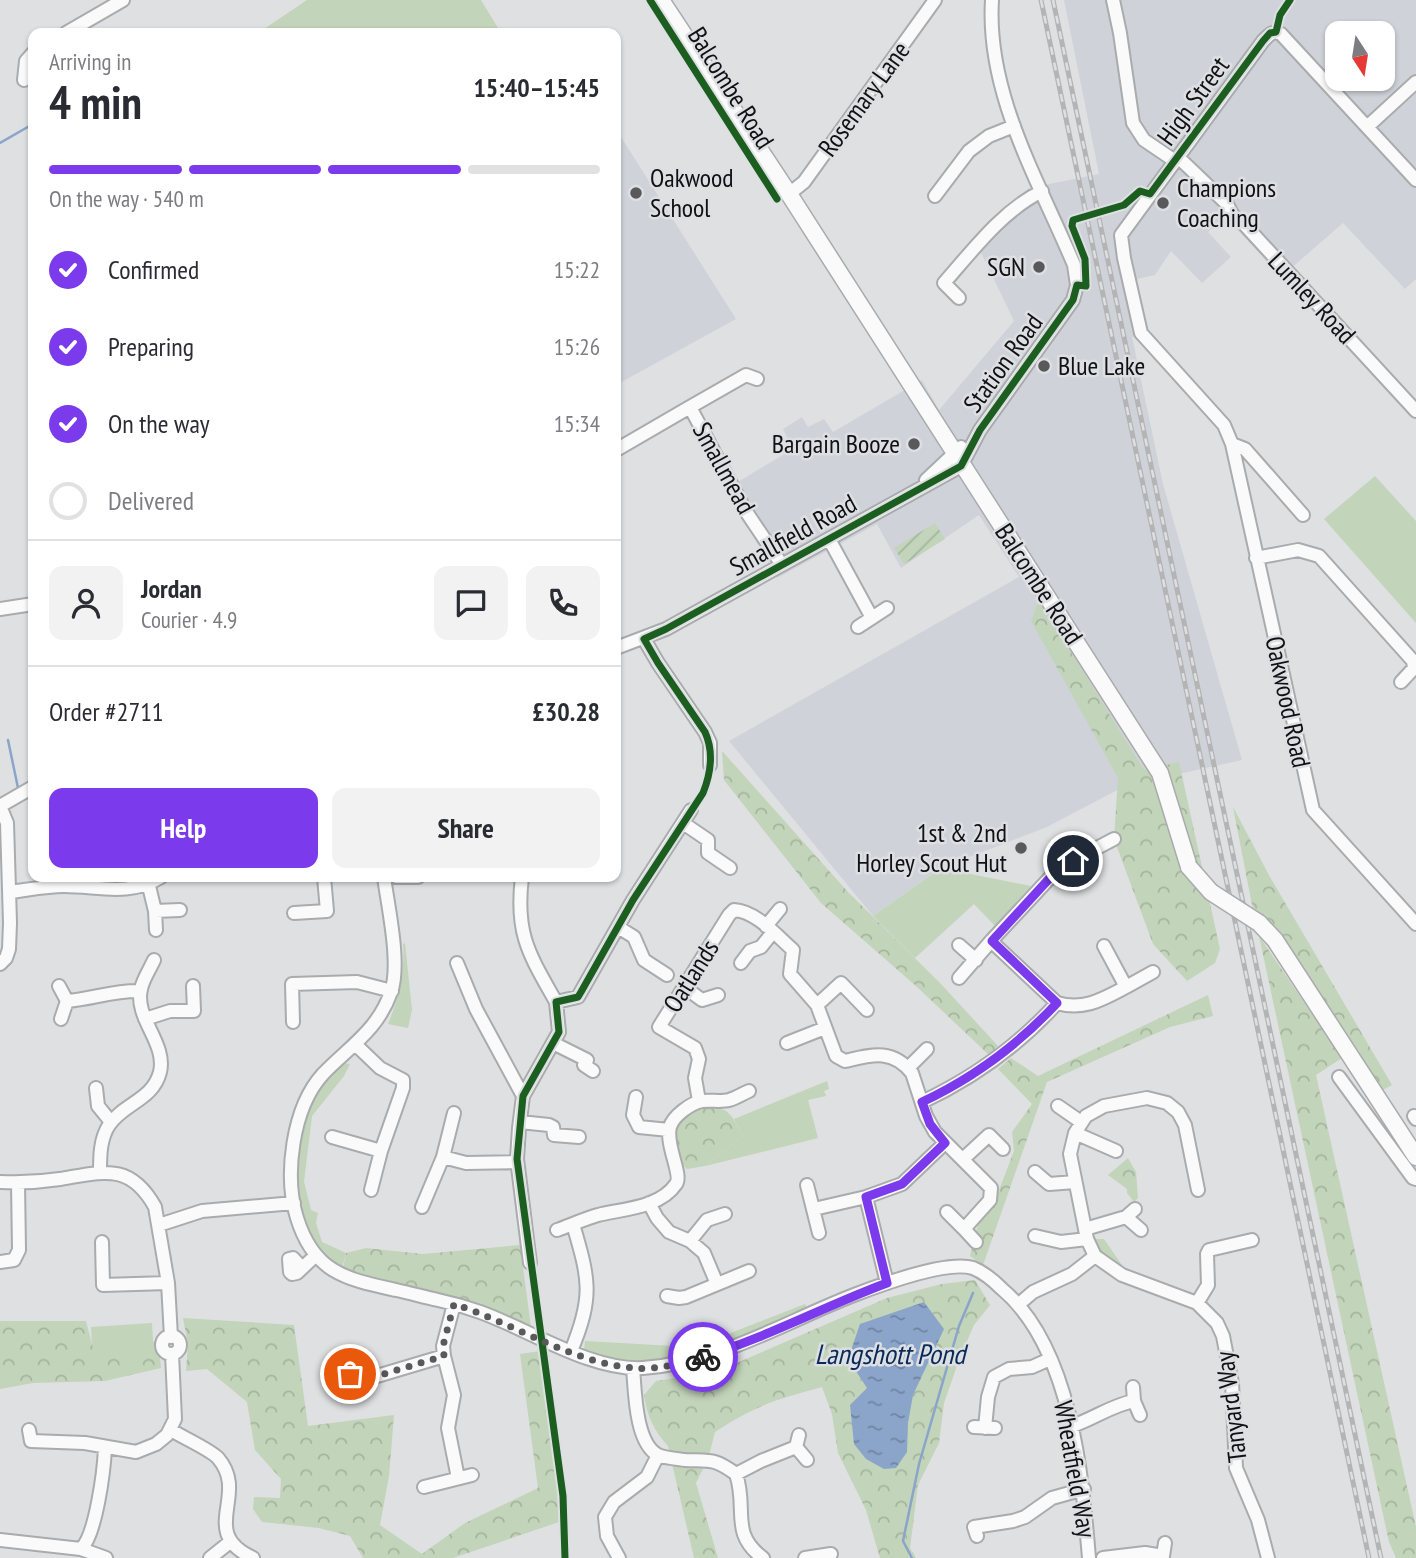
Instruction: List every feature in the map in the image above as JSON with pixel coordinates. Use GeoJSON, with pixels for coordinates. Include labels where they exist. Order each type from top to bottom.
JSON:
{"type":"FeatureCollection","features":[{"type":"Feature","properties":{"kind":"main road","name":"Balcombe Road"},"geometry":{"type":"LineString","coordinates":[[661,0],[789,194],[1160,773],[1189,867],[1211,891],[1259,923],[1275,940],[1416,1157]]}},
{"type":"Feature","properties":{"kind":"street"},"geometry":{"type":"LineString","coordinates":[[75,28],[123,0]]}},
{"type":"Feature","properties":{"kind":"street","name":"Rosemary Lane"},"geometry":{"type":"LineString","coordinates":[[789,194],[810,174],[935,0]]}},
{"type":"Feature","properties":{"kind":"street"},"geometry":{"type":"LineString","coordinates":[[960,298],[944,283],[989,232],[1025,199],[1042,191],[1014,126],[996,64],[991,21],[992,0]]}},
{"type":"Feature","properties":{"kind":"street","name":"Lumley Road"},"geometry":{"type":"LineString","coordinates":[[1113,0],[1133,123],[1144,140],[1177,159],[1228,206],[1237,221],[1243,223],[1416,411]]}},
{"type":"Feature","properties":{"kind":"street","name":"High Street"},"geometry":{"type":"LineString","coordinates":[[1232,444],[1224,425],[1141,333],[1120,240],[1127,226],[1270,33],[1281,34],[1367,127]]}},
{"type":"Feature","properties":{"kind":"street"},"geometry":{"type":"LineString","coordinates":[[24,80],[28,59]]}},
{"type":"Feature","properties":{"kind":"street"},"geometry":{"type":"LineString","coordinates":[[1416,82],[1367,127],[1416,180]]}},
{"type":"Feature","properties":{"kind":"street"},"geometry":{"type":"LineString","coordinates":[[935,196],[970,151],[989,136],[1014,126]]}},
{"type":"Feature","properties":{"kind":"street","name":"Station Road"},"geometry":{"type":"LineString","coordinates":[[958,460],[1073,300],[1077,285],[1074,265],[1042,191]]}},
{"type":"Feature","properties":{"kind":"street","name":"Smallmead"},"geometry":{"type":"LineString","coordinates":[[621,447],[691,407],[752,377]]}},
{"type":"Feature","properties":{"kind":"street","name":"Smallmead"},"geometry":{"type":"LineString","coordinates":[[691,407],[745,510],[782,565]]}},
{"type":"Feature","properties":{"kind":"street"},"geometry":{"type":"LineString","coordinates":[[1232,444],[1245,449],[1303,515]]}},
{"type":"Feature","properties":{"kind":"street","name":"Oakwood Road"},"geometry":{"type":"LineString","coordinates":[[1232,444],[1313,810],[1416,924]]}},
{"type":"Feature","properties":{"kind":"street","name":"Smallfield Road"},"geometry":{"type":"LineString","coordinates":[[621,646],[666,629],[782,565],[920,488],[958,460]]}},
{"type":"Feature","properties":{"kind":"street"},"geometry":{"type":"LineString","coordinates":[[829,539],[872,618]]}},
{"type":"Feature","properties":{"kind":"street"},"geometry":{"type":"LineString","coordinates":[[1256,558],[1298,550],[1319,556],[1413,661],[1414,668],[1402,682]]}},
{"type":"Feature","properties":{"kind":"street"},"geometry":{"type":"LineString","coordinates":[[0,609],[28,605]]}},
{"type":"Feature","properties":{"kind":"street"},"geometry":{"type":"LineString","coordinates":[[858,627],[887,608]]}},
{"type":"Feature","properties":{"kind":"street"},"geometry":{"type":"LineString","coordinates":[[644,639],[705,732],[710,743],[710,765]]}},
{"type":"Feature","properties":{"kind":"street"},"geometry":{"type":"LineString","coordinates":[[0,964],[9,949],[10,892],[7,823],[0,806],[28,790]]}},
{"type":"Feature","properties":{"kind":"street"},"geometry":{"type":"LineString","coordinates":[[556,1002],[578,997],[691,810]]}},
{"type":"Feature","properties":{"kind":"street"},"geometry":{"type":"LineString","coordinates":[[683,823],[708,840],[708,853],[730,868]]}},
{"type":"Feature","properties":{"kind":"street"},"geometry":{"type":"LineString","coordinates":[[959,978],[1059,868],[1114,839]]}},
{"type":"Feature","properties":{"kind":"street"},"geometry":{"type":"LineString","coordinates":[[10,892],[57,882]]}},
{"type":"Feature","properties":{"kind":"street"},"geometry":{"type":"LineString","coordinates":[[68,882],[114,890],[146,882]]}},
{"type":"Feature","properties":{"kind":"street"},"geometry":{"type":"LineString","coordinates":[[154,882],[156,930]]}},
{"type":"Feature","properties":{"kind":"street"},"geometry":{"type":"LineString","coordinates":[[294,913],[327,911],[324,882]]}},
{"type":"Feature","properties":{"kind":"street","name":"Wheatfield Way"},"geometry":{"type":"LineString","coordinates":[[385,882],[395,965],[392,991],[377,1020],[356,1045],[322,1076],[302,1106],[292,1152],[297,1219],[316,1255],[333,1270],[357,1282],[481,1312],[594,1360],[633,1368],[693,1360],[742,1345],[887,1283],[929,1271],[970,1268],[990,1278],[1018,1304],[1040,1337],[1050,1359],[1072,1426],[1084,1489],[1089,1558]]}},
{"type":"Feature","properties":{"kind":"street"},"geometry":{"type":"LineString","coordinates":[[522,882],[519,908],[524,937],[535,966],[556,1002],[559,1032],[523,1096],[517,1161],[530,1263]]}},
{"type":"Feature","properties":{"kind":"street"},"geometry":{"type":"LineString","coordinates":[[741,963],[750,951],[761,947],[780,909]]}},
{"type":"Feature","properties":{"kind":"street"},"geometry":{"type":"LineString","coordinates":[[155,911],[180,910]]}},
{"type":"Feature","properties":{"kind":"street","name":"Oatlands"},"geometry":{"type":"LineString","coordinates":[[699,1101],[695,1078],[699,1059],[695,1048],[659,1027],[734,910],[739,910],[770,929]]}},
{"type":"Feature","properties":{"kind":"street"},"geometry":{"type":"LineString","coordinates":[[618,927],[634,937],[644,960],[667,975]]}},
{"type":"Feature","properties":{"kind":"street"},"geometry":{"type":"LineString","coordinates":[[770,929],[793,950],[790,974],[817,1005],[836,1056],[841,1060],[881,1055],[895,1059],[908,1068],[930,1124],[945,1143],[991,1188],[993,1194],[990,1200],[964,1229]]}},
{"type":"Feature","properties":{"kind":"street"},"geometry":{"type":"LineString","coordinates":[[992,941],[1057,1003],[1078,1006],[1091,1004],[1153,972]]}},
{"type":"Feature","properties":{"kind":"street"},"geometry":{"type":"LineString","coordinates":[[959,944],[976,960]]}},
{"type":"Feature","properties":{"kind":"street"},"geometry":{"type":"LineString","coordinates":[[1104,946],[1126,987]]}},
{"type":"Feature","properties":{"kind":"street"},"geometry":{"type":"LineString","coordinates":[[100,1172],[102,1143],[111,1122],[150,1093],[162,1062],[145,1019],[140,991],[154,960]]}},
{"type":"Feature","properties":{"kind":"street"},"geometry":{"type":"LineString","coordinates":[[457,963],[476,1009],[523,1096]]}},
{"type":"Feature","properties":{"kind":"street"},"geometry":{"type":"LineString","coordinates":[[293,1022],[292,984],[357,982],[392,991]]}},
{"type":"Feature","properties":{"kind":"street"},"geometry":{"type":"LineString","coordinates":[[817,1005],[841,983],[867,1010]]}},
{"type":"Feature","properties":{"kind":"street"},"geometry":{"type":"LineString","coordinates":[[59,986],[67,1001],[61,1019]]}},
{"type":"Feature","properties":{"kind":"street"},"geometry":{"type":"LineString","coordinates":[[145,1019],[170,1011],[194,1011],[193,986]]}},
{"type":"Feature","properties":{"kind":"street"},"geometry":{"type":"LineString","coordinates":[[684,987],[702,1000],[718,995]]}},
{"type":"Feature","properties":{"kind":"street"},"geometry":{"type":"LineString","coordinates":[[67,1001],[123,990],[140,991]]}},
{"type":"Feature","properties":{"kind":"street"},"geometry":{"type":"LineString","coordinates":[[922,1102],[972,1076],[1026,1034],[1057,1003]]}},
{"type":"Feature","properties":{"kind":"street"},"geometry":{"type":"LineString","coordinates":[[787,1042],[825,1028]]}},
{"type":"Feature","properties":{"kind":"street"},"geometry":{"type":"LineString","coordinates":[[553,1043],[587,1060],[584,1065],[593,1071]]}},
{"type":"Feature","properties":{"kind":"street"},"geometry":{"type":"LineString","coordinates":[[356,1045],[380,1068],[403,1080],[403,1088],[380,1150],[371,1190]]}},
{"type":"Feature","properties":{"kind":"street"},"geometry":{"type":"LineString","coordinates":[[908,1068],[927,1049]]}},
{"type":"Feature","properties":{"kind":"street"},"geometry":{"type":"LineString","coordinates":[[1339,1077],[1416,1179]]}},
{"type":"Feature","properties":{"kind":"street"},"geometry":{"type":"LineString","coordinates":[[96,1088],[98,1106],[111,1122]]}},
{"type":"Feature","properties":{"kind":"street"},"geometry":{"type":"LineString","coordinates":[[557,1230],[598,1215],[624,1212],[649,1203],[678,1182],[679,1175],[670,1152],[669,1130],[674,1118],[699,1101],[727,1101],[749,1091]]}},
{"type":"Feature","properties":{"kind":"street"},"geometry":{"type":"LineString","coordinates":[[636,1097],[633,1115],[639,1127],[669,1130]]}},
{"type":"Feature","properties":{"kind":"street"},"geometry":{"type":"LineString","coordinates":[[1018,1304],[1033,1292],[1072,1274],[1095,1256],[1086,1234],[1070,1154],[1078,1127],[1104,1106],[1147,1098],[1167,1103],[1178,1112],[1185,1125],[1198,1190]]}},
{"type":"Feature","properties":{"kind":"street"},"geometry":{"type":"LineString","coordinates":[[1058,1106],[1078,1127],[1116,1151]]}},
{"type":"Feature","properties":{"kind":"street"},"geometry":{"type":"LineString","coordinates":[[422,1207],[443,1157],[454,1113]]}},
{"type":"Feature","properties":{"kind":"street"},"geometry":{"type":"LineString","coordinates":[[520,1122],[549,1125],[553,1127],[554,1135],[579,1137]]}},
{"type":"Feature","properties":{"kind":"street"},"geometry":{"type":"LineString","coordinates":[[963,1159],[989,1135],[1003,1149]]}},
{"type":"Feature","properties":{"kind":"street"},"geometry":{"type":"LineString","coordinates":[[332,1138],[380,1150]]}},
{"type":"Feature","properties":{"kind":"street"},"geometry":{"type":"LineString","coordinates":[[814,1209],[866,1197],[902,1184],[945,1143]]}},
{"type":"Feature","properties":{"kind":"street"},"geometry":{"type":"LineString","coordinates":[[443,1157],[466,1163],[517,1161]]}},
{"type":"Feature","properties":{"kind":"street"},"geometry":{"type":"LineString","coordinates":[[0,1182],[46,1181],[100,1172],[120,1174],[131,1179],[155,1207],[168,1283],[171,1337],[180,1345],[176,1353],[172,1354],[175,1419],[167,1435],[146,1449],[136,1452],[85,1443],[42,1440],[31,1442]]}},
{"type":"Feature","properties":{"kind":"street"},"geometry":{"type":"LineString","coordinates":[[1035,1172],[1049,1184],[1074,1182]]}},
{"type":"Feature","properties":{"kind":"street"},"geometry":{"type":"LineString","coordinates":[[0,1262],[18,1257],[18,1182]]}},
{"type":"Feature","properties":{"kind":"street"},"geometry":{"type":"LineString","coordinates":[[807,1185],[819,1233]]}},
{"type":"Feature","properties":{"kind":"street"},"geometry":{"type":"LineString","coordinates":[[866,1197],[887,1283]]}},
{"type":"Feature","properties":{"kind":"street"},"geometry":{"type":"LineString","coordinates":[[159,1225],[202,1211],[294,1203]]}},
{"type":"Feature","properties":{"kind":"street"},"geometry":{"type":"LineString","coordinates":[[649,1203],[669,1232],[690,1241],[704,1253],[717,1284]]}},
{"type":"Feature","properties":{"kind":"street"},"geometry":{"type":"LineString","coordinates":[[947,1212],[976,1242]]}},
{"type":"Feature","properties":{"kind":"street"},"geometry":{"type":"LineString","coordinates":[[1035,1236],[1061,1242],[1086,1234],[1130,1213],[1141,1230]]}},
{"type":"Feature","properties":{"kind":"street"},"geometry":{"type":"LineString","coordinates":[[690,1241],[706,1220],[725,1214]]}},
{"type":"Feature","properties":{"kind":"street"},"geometry":{"type":"LineString","coordinates":[[570,1351],[582,1325],[588,1297],[585,1267],[573,1224]]}},
{"type":"Feature","properties":{"kind":"street"},"geometry":{"type":"LineString","coordinates":[[1197,1303],[1208,1285],[1209,1250],[1252,1240]]}},
{"type":"Feature","properties":{"kind":"street"},"geometry":{"type":"LineString","coordinates":[[102,1242],[103,1285],[168,1283]]}},
{"type":"Feature","properties":{"kind":"street"},"geometry":{"type":"LineString","coordinates":[[302,1268],[316,1255]]}},
{"type":"Feature","properties":{"kind":"street","name":"Tanyard Way"},"geometry":{"type":"LineString","coordinates":[[1095,1256],[1122,1275],[1197,1303],[1210,1313],[1223,1336],[1232,1383],[1236,1468],[1258,1520],[1268,1558]]}},
{"type":"Feature","properties":{"kind":"street"},"geometry":{"type":"LineString","coordinates":[[667,1296],[687,1297],[749,1271]]}},
{"type":"Feature","properties":{"kind":"street"},"geometry":{"type":"LineString","coordinates":[[454,1304],[443,1346],[454,1395],[448,1428],[458,1478]]}},
{"type":"Feature","properties":{"kind":"street"},"geometry":{"type":"LineString","coordinates":[[359,1394],[352,1377],[377,1376],[444,1356]]}},
{"type":"Feature","properties":{"kind":"street"},"geometry":{"type":"LineString","coordinates":[[985,1428],[988,1397],[994,1377],[1009,1369],[1032,1367],[1050,1359]]}},
{"type":"Feature","properties":{"kind":"street"},"geometry":{"type":"LineString","coordinates":[[633,1368],[636,1405],[646,1441],[658,1455],[682,1460],[708,1459],[736,1475],[742,1498],[741,1530],[749,1546],[763,1558]]}},
{"type":"Feature","properties":{"kind":"street"},"geometry":{"type":"LineString","coordinates":[[1072,1426],[1125,1402],[1134,1394],[1140,1415]]}},
{"type":"Feature","properties":{"kind":"street"},"geometry":{"type":"LineString","coordinates":[[171,1430],[207,1449],[218,1458],[229,1477],[225,1525],[230,1542],[253,1558]]}},
{"type":"Feature","properties":{"kind":"street"},"geometry":{"type":"LineString","coordinates":[[736,1475],[797,1441],[807,1460]]}},
{"type":"Feature","properties":{"kind":"street"},"geometry":{"type":"LineString","coordinates":[[84,1546],[100,1498],[105,1448]]}},
{"type":"Feature","properties":{"kind":"street"},"geometry":{"type":"LineString","coordinates":[[619,1558],[607,1536],[606,1517],[622,1494],[647,1477],[658,1455]]}},
{"type":"Feature","properties":{"kind":"street"},"geometry":{"type":"LineString","coordinates":[[424,1487],[472,1475]]}},
{"type":"Feature","properties":{"kind":"street"},"geometry":{"type":"LineString","coordinates":[[974,1528],[1025,1517],[1052,1498],[1084,1489]]}},
{"type":"Feature","properties":{"kind":"street"},"geometry":{"type":"LineString","coordinates":[[0,1540],[84,1546],[106,1558]]}},
{"type":"Feature","properties":{"kind":"street"},"geometry":{"type":"LineString","coordinates":[[210,1558],[230,1542]]}},
{"type":"Feature","properties":{"kind":"street"},"geometry":{"type":"LineString","coordinates":[[1103,1558],[1138,1553],[1163,1556],[1165,1543]]}},
{"type":"Feature","properties":{"kind":"street"},"geometry":{"type":"LineString","coordinates":[[805,1558],[831,1554]]}},
{"type":"Feature","properties":{"kind":"shaded area"},"geometry":{"type":"Polygon","coordinates":[[[1064,0],[1416,0],[1416,279],[1405,289],[1343,223],[1281,277],[1226,217],[1208,232],[1231,257],[1202,283],[1171,251],[1155,275],[1137,279],[1147,328],[1132,337],[1163,484],[1242,760],[1125,786],[1047,827],[941,868],[873,916],[729,741],[1019,577],[979,515],[901,568],[877,524],[777,578],[726,489],[793,449],[783,429],[802,417],[808,427],[824,419],[833,432],[922,380],[939,410],[1014,321],[974,238],[1029,188],[1099,174],[1064,0]]]}},
{"type":"Feature","properties":{"kind":"shaded area","name":"Oakwood School"},"geometry":{"type":"Polygon","coordinates":[[[621,137],[736,319],[621,382],[621,137]]]}},
{"type":"Feature","properties":{"kind":"green space"},"geometry":{"type":"Polygon","coordinates":[[[307,0],[481,0],[498,28],[265,28],[307,0]]]}},
{"type":"Feature","properties":{"kind":"green space"},"geometry":{"type":"Polygon","coordinates":[[[1375,476],[1416,521],[1416,623],[1324,519],[1375,476]]]}},
{"type":"Feature","properties":{"kind":"green space"},"geometry":{"type":"Polygon","coordinates":[[[935,523],[945,539],[904,564],[894,548],[935,523]]]}},
{"type":"Feature","properties":{"kind":"green space"},"geometry":{"type":"Polygon","coordinates":[[[1039,600],[1144,770],[1179,762],[1220,949],[1215,963],[1187,981],[1153,944],[1114,839],[1118,778],[1031,621],[1039,600]]]}},
{"type":"Feature","properties":{"kind":"green space"},"geometry":{"type":"Polygon","coordinates":[[[722,751],[848,892],[941,984],[998,1046],[989,1055],[916,986],[821,903],[724,780],[722,751]]]}},
{"type":"Feature","properties":{"kind":"green space"},"geometry":{"type":"Polygon","coordinates":[[[1233,807],[1270,877],[1392,1085],[1379,1092],[1273,927],[1253,910],[1233,807]]]}},
{"type":"Feature","properties":{"kind":"green space"},"geometry":{"type":"Polygon","coordinates":[[[941,868],[1031,886],[995,926],[974,904],[915,958],[873,916],[941,868]]]}},
{"type":"Feature","properties":{"kind":"green space"},"geometry":{"type":"Polygon","coordinates":[[[1259,936],[1342,1058],[1316,1075],[1416,1527],[1416,1558],[1396,1558],[1389,1542],[1259,936]]]}},
{"type":"Feature","properties":{"kind":"green space"},"geometry":{"type":"Polygon","coordinates":[[[405,943],[412,1010],[408,1028],[388,1024],[400,985],[405,943]]]}},
{"type":"Feature","properties":{"kind":"green space"},"geometry":{"type":"Polygon","coordinates":[[[1208,995],[1213,1016],[1170,1027],[1047,1082],[983,1265],[970,1256],[978,1224],[996,1198],[1014,1151],[1012,1132],[1032,1104],[998,1069],[1011,1058],[1038,1076],[1208,995]]]}},
{"type":"Feature","properties":{"kind":"green space"},"geometry":{"type":"Polygon","coordinates":[[[344,1063],[350,1064],[344,1076],[312,1116],[304,1182],[311,1210],[318,1213],[316,1223],[322,1242],[346,1253],[342,1268],[325,1256],[312,1240],[303,1220],[296,1174],[297,1151],[307,1110],[328,1079],[344,1063]]]}},
{"type":"Feature","properties":{"kind":"green space"},"geometry":{"type":"Polygon","coordinates":[[[827,1081],[829,1089],[824,1091],[826,1096],[808,1100],[818,1138],[705,1166],[743,1136],[734,1119],[827,1081]]]}},
{"type":"Feature","properties":{"kind":"green space"},"geometry":{"type":"Polygon","coordinates":[[[700,1107],[728,1112],[743,1136],[705,1166],[687,1169],[677,1153],[677,1122],[700,1107]]]}},
{"type":"Feature","properties":{"kind":"green space"},"geometry":{"type":"Polygon","coordinates":[[[1128,1158],[1136,1172],[1138,1198],[1134,1202],[1127,1189],[1108,1175],[1128,1158]]]}},
{"type":"Feature","properties":{"kind":"green space"},"geometry":{"type":"Polygon","coordinates":[[[1093,1239],[1104,1239],[1126,1271],[1107,1258],[1093,1239]]]}},
{"type":"Feature","properties":{"kind":"green space"},"geometry":{"type":"Polygon","coordinates":[[[520,1245],[531,1327],[478,1304],[386,1282],[343,1268],[346,1253],[366,1248],[423,1254],[520,1245]]]}},
{"type":"Feature","properties":{"kind":"green space"},"geometry":{"type":"Polygon","coordinates":[[[975,1280],[990,1305],[974,1325],[960,1357],[944,1403],[939,1443],[918,1485],[910,1548],[916,1558],[880,1558],[866,1510],[838,1453],[832,1414],[822,1387],[766,1404],[715,1432],[708,1459],[696,1483],[718,1558],[694,1558],[668,1446],[652,1423],[645,1403],[644,1395],[656,1381],[718,1371],[887,1298],[942,1284],[975,1280]]]}},
{"type":"Feature","properties":{"kind":"green space"},"geometry":{"type":"Polygon","coordinates":[[[805,1304],[807,1308],[745,1336],[681,1358],[630,1363],[584,1350],[585,1341],[691,1347],[805,1304]]]}},
{"type":"Feature","properties":{"kind":"green space"},"geometry":{"type":"Polygon","coordinates":[[[183,1318],[294,1325],[308,1426],[394,1415],[389,1476],[380,1525],[422,1554],[465,1523],[538,1488],[520,1354],[547,1350],[559,1522],[453,1558],[363,1558],[350,1536],[319,1528],[262,1522],[253,1509],[254,1497],[280,1498],[281,1479],[255,1450],[247,1402],[207,1369],[186,1371],[188,1344],[183,1318]]]}},
{"type":"Feature","properties":{"kind":"green space"},"geometry":{"type":"Polygon","coordinates":[[[0,1321],[86,1321],[95,1356],[141,1349],[158,1339],[161,1368],[105,1381],[33,1383],[0,1389],[0,1321]]]}},
{"type":"Feature","properties":{"kind":"green space"},"geometry":{"type":"Polygon","coordinates":[[[152,1323],[154,1360],[93,1364],[91,1327],[152,1323]]]}},
{"type":"Feature","properties":{"kind":"water","name":"Langshott Pond"},"geometry":{"type":"Polygon","coordinates":[[[924,1302],[944,1329],[913,1395],[907,1452],[896,1468],[884,1469],[866,1459],[854,1444],[850,1405],[867,1388],[848,1359],[860,1324],[924,1302]]]}},
{"type":"Feature","properties":{"kind":"waterway"},"geometry":{"type":"LineString","coordinates":[[0,143],[28,127]]}},
{"type":"Feature","properties":{"kind":"waterway"},"geometry":{"type":"LineString","coordinates":[[8,740],[18,788]]}},
{"type":"Feature","properties":{"kind":"waterway"},"geometry":{"type":"LineString","coordinates":[[912,1558],[903,1541],[919,1464],[959,1326],[973,1293]]}},
{"type":"Feature","properties":{"kind":"railway"},"geometry":{"type":"LineString","coordinates":[[1041,0],[1369,1558]]}},
{"type":"Feature","properties":{"kind":"railway"},"geometry":{"type":"LineString","coordinates":[[1053,0],[1381,1558]]}},
{"type":"Feature","properties":{"kind":"cycle path"},"geometry":{"type":"LineString","coordinates":[[650,0],[777,199]]}},
{"type":"Feature","properties":{"kind":"cycle path"},"geometry":{"type":"LineString","coordinates":[[565,1558],[563,1496],[517,1159],[523,1096],[559,1032],[556,1002],[578,997],[633,900],[703,793],[708,778],[710,755],[705,732],[644,639],[961,466],[980,430],[1073,300],[1077,285],[1086,286],[1085,259],[1072,226],[1073,220],[1124,205],[1140,191],[1150,194],[1263,41],[1270,33],[1276,32],[1280,15],[1290,0]]}},
{"type":"Feature","properties":{"kind":"way so far"},"geometry":{"type":"LineString","coordinates":[[350,1374],[354,1379],[377,1376],[444,1356],[443,1346],[454,1304],[481,1312],[594,1360],[633,1368],[703,1357]]}},
{"type":"Feature","properties":{"kind":"place","name":"Oakwood School"},"geometry":{"type":"Point","coordinates":[636,193]}},
{"type":"Feature","properties":{"kind":"place","name":"Champions Coaching"},"geometry":{"type":"Point","coordinates":[1163,203]}},
{"type":"Feature","properties":{"kind":"place","name":"SGN"},"geometry":{"type":"Point","coordinates":[1039,267]}},
{"type":"Feature","properties":{"kind":"place","name":"Blue Lake"},"geometry":{"type":"Point","coordinates":[1044,366]}},
{"type":"Feature","properties":{"kind":"place","name":"Bargain Booze"},"geometry":{"type":"Point","coordinates":[914,444]}},
{"type":"Feature","properties":{"kind":"place","name":"1st & 2nd Horley Scout Hut"},"geometry":{"type":"Point","coordinates":[1021,848]}},
{"type":"Feature","properties":{"kind":"route"},"geometry":{"type":"LineString","coordinates":[[703,1357],[742,1345],[887,1283],[866,1197],[902,1184],[945,1143],[930,1124],[922,1102],[972,1076],[1026,1034],[1057,1003],[992,941],[1059,868],[1073,861]]}}]}
